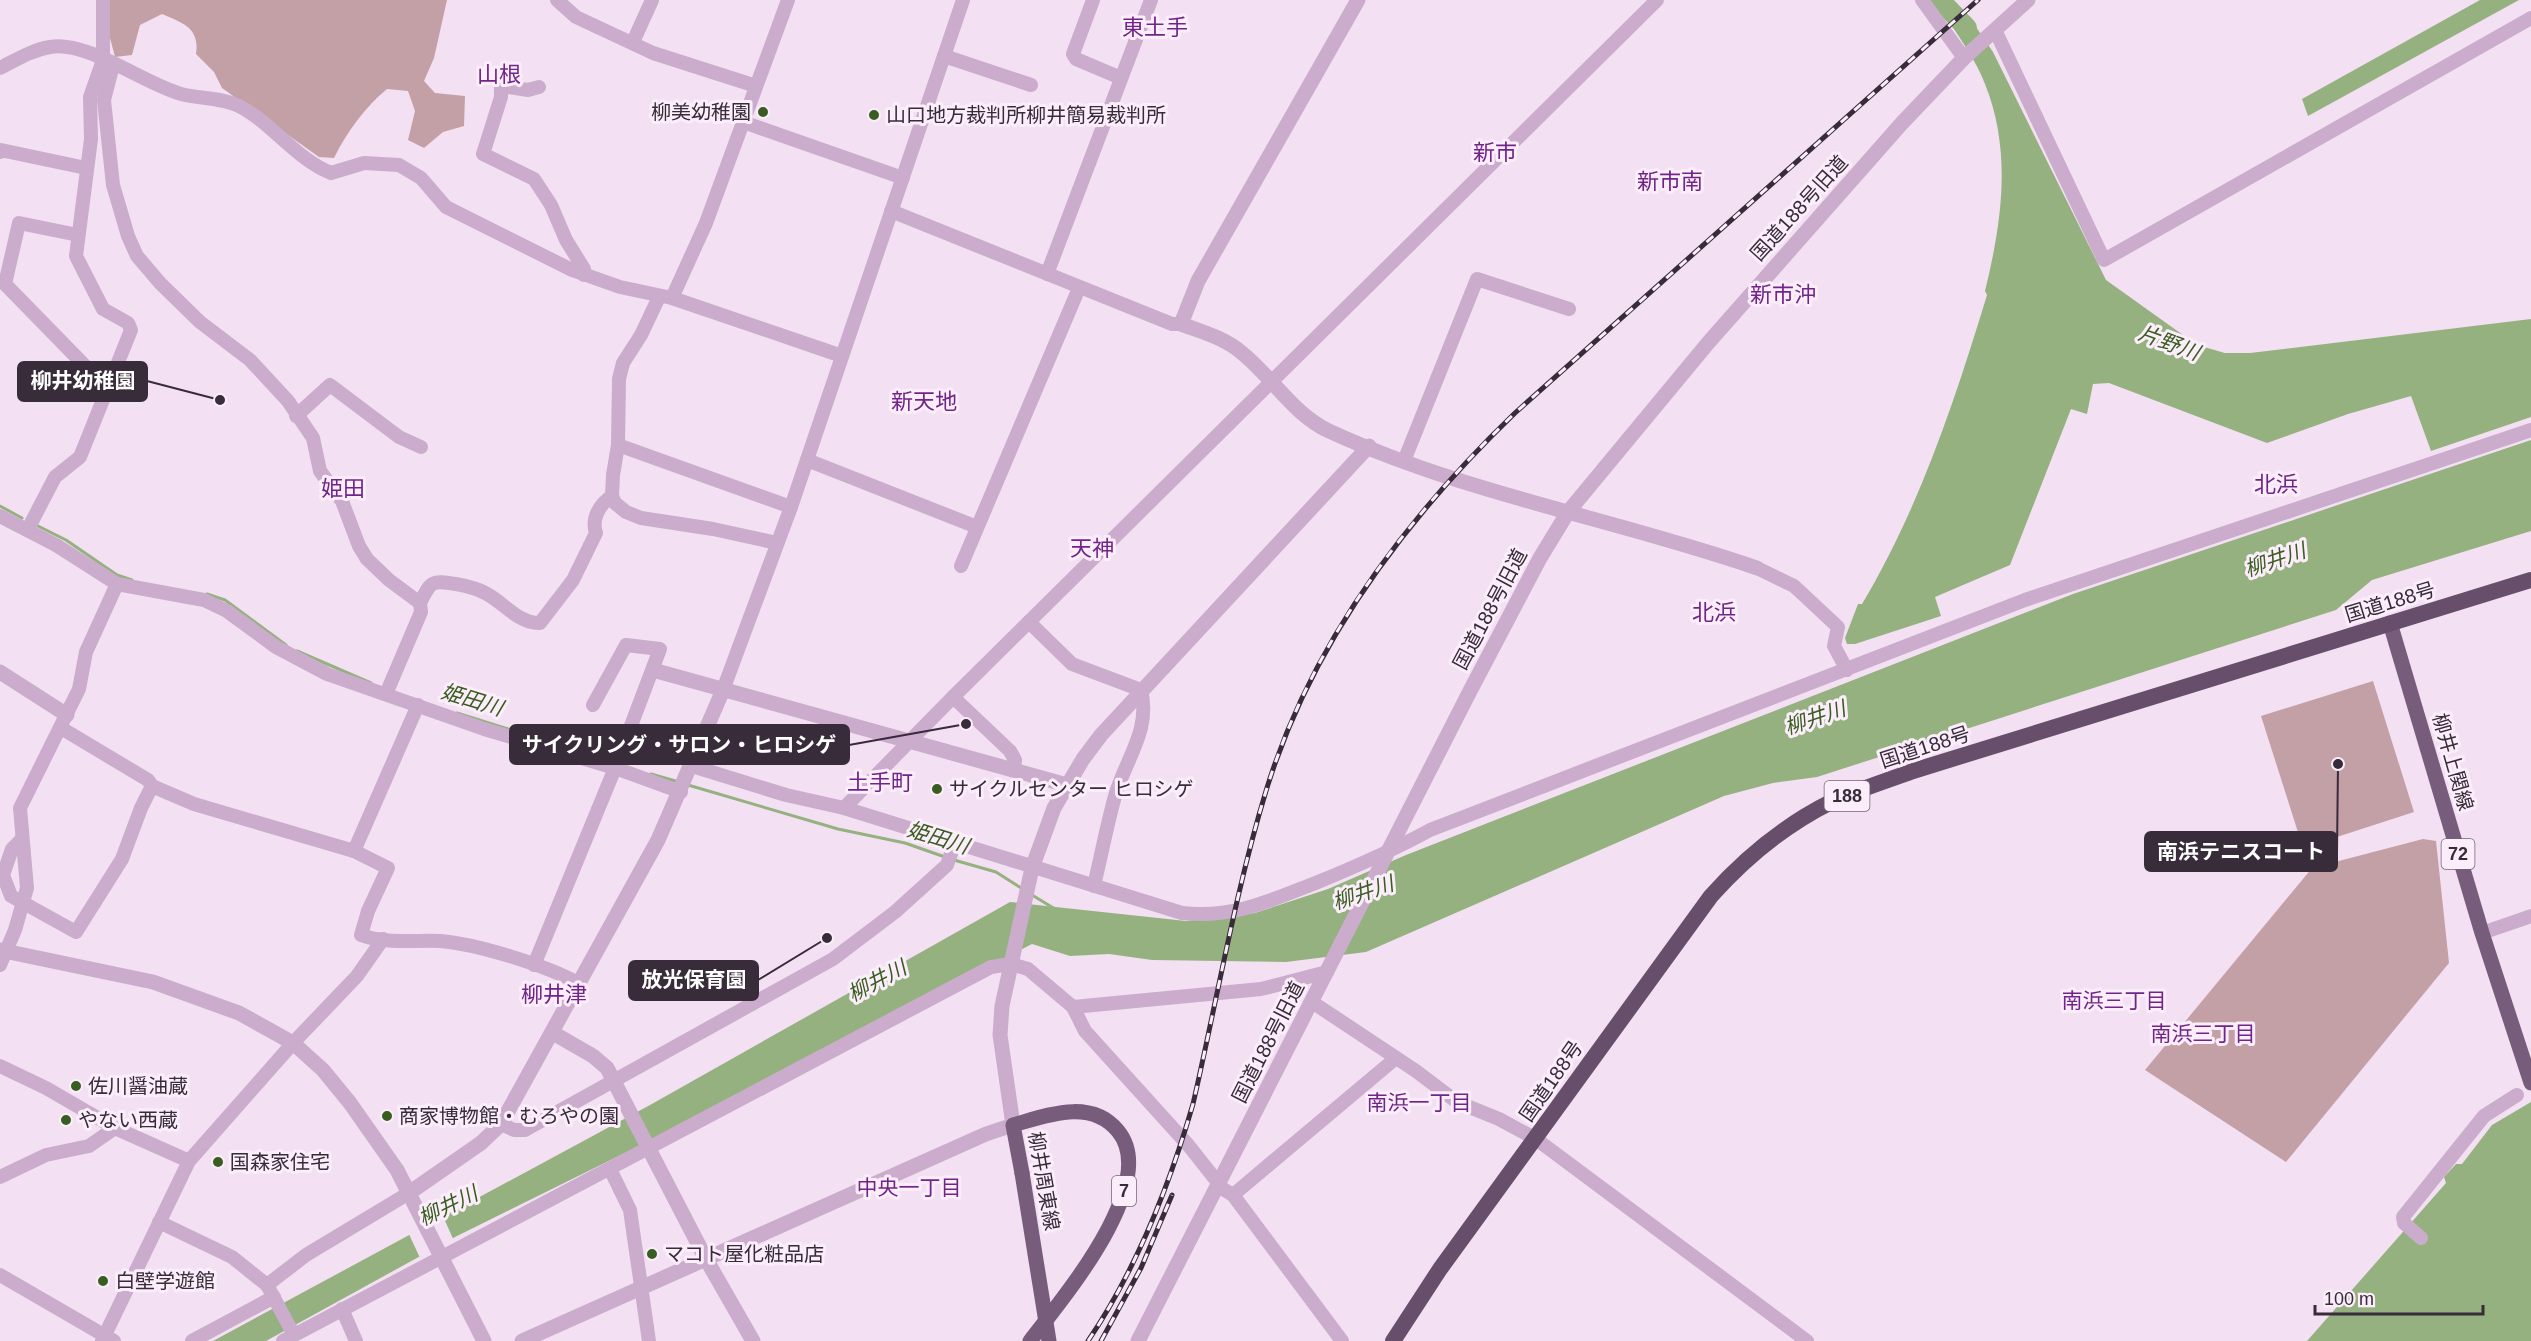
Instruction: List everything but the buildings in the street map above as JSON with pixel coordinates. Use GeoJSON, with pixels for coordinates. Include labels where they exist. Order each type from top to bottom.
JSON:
{"type":"FeatureCollection","features":[{"type":"Feature","properties":{"kind":"highway","name":"国道188号"},"geometry":{"type":"LineString","coordinates":[[1393,1341],[1440,1269],[1711,896],[1745,861],[1792,825],[1832,802],[1913,771],[2531,580]]}},
{"type":"Feature","properties":{"kind":"main road","name":"柳井上関線"},"geometry":{"type":"LineString","coordinates":[[2390,623],[2482,933],[2531,1083]]}},
{"type":"Feature","properties":{"kind":"main road","name":"柳井周東線"},"geometry":{"type":"LineString","coordinates":[[1030,1341],[1078,1278],[1107,1231],[1130,1174],[1131,1157],[1126,1140],[1103,1116],[1094,1114],[1067,1112],[1013,1125],[1022,1173],[1049,1341]]}},
{"type":"Feature","properties":{"kind":"street"},"geometry":{"type":"LineString","coordinates":[[103,0],[108,62],[104,100],[113,185],[128,236],[137,256],[154,277],[200,322],[250,360],[288,401],[313,438],[320,471],[342,501],[359,546],[367,559],[389,580],[420,603]]}},
{"type":"Feature","properties":{"kind":"street"},"geometry":{"type":"LineString","coordinates":[[557,0],[576,17],[653,52],[756,86]]}},
{"type":"Feature","properties":{"kind":"street"},"geometry":{"type":"LineString","coordinates":[[633,42],[652,0]]}},
{"type":"Feature","properties":{"kind":"street"},"geometry":{"type":"LineString","coordinates":[[777,543],[713,529],[641,518],[621,510],[612,496],[614,459],[618,445],[617,399],[623,363],[666,297],[706,223],[788,0]]}},
{"type":"Feature","properties":{"kind":"street"},"geometry":{"type":"LineString","coordinates":[[192,1341],[273,1295],[306,1255],[409,1193],[481,1143],[501,1124],[648,860],[685,781],[723,690],[791,507],[963,0]]}},
{"type":"Feature","properties":{"kind":"street"},"geometry":{"type":"LineString","coordinates":[[1093,0],[1073,54],[1076,59],[1121,78]]}},
{"type":"Feature","properties":{"kind":"street"},"geometry":{"type":"LineString","coordinates":[[1047,274],[1151,0]]}},
{"type":"Feature","properties":{"kind":"street"},"geometry":{"type":"LineString","coordinates":[[1181,324],[1198,281],[1358,0]]}},
{"type":"Feature","properties":{"kind":"street"},"geometry":{"type":"LineString","coordinates":[[844,808],[909,740],[1657,0]]}},
{"type":"Feature","properties":{"kind":"street"},"geometry":{"type":"LineString","coordinates":[[1922,0],[1967,55]]}},
{"type":"Feature","properties":{"kind":"street","name":"国道188号旧道"},"geometry":{"type":"LineString","coordinates":[[1138,1341],[1529,578],[1568,512],[1708,343],[1902,123],[1967,55],[2028,0]]}},
{"type":"Feature","properties":{"kind":"street"},"geometry":{"type":"LineString","coordinates":[[1993,31],[2104,260],[2531,18]]}},
{"type":"Feature","properties":{"kind":"street"},"geometry":{"type":"LineString","coordinates":[[0,68],[33,51],[52,46],[82,50],[180,94],[227,101],[239,106],[281,140],[331,173],[364,163],[399,165],[421,178],[446,207],[532,252],[584,275],[666,297],[842,356]]}},
{"type":"Feature","properties":{"kind":"street"},"geometry":{"type":"LineString","coordinates":[[944,56],[1031,85]]}},
{"type":"Feature","properties":{"kind":"street"},"geometry":{"type":"LineString","coordinates":[[28,530],[54,477],[80,457],[131,330],[128,323],[103,309],[78,264],[78,235],[91,139],[90,97],[108,62]]}},
{"type":"Feature","properties":{"kind":"street"},"geometry":{"type":"LineString","coordinates":[[539,87],[528,90],[501,86],[495,120],[483,154],[534,178],[551,205],[566,240],[584,269],[584,275]]}},
{"type":"Feature","properties":{"kind":"street"},"geometry":{"type":"LineString","coordinates":[[743,122],[903,178]]}},
{"type":"Feature","properties":{"kind":"street"},"geometry":{"type":"LineString","coordinates":[[0,152],[2,150],[86,168]]}},
{"type":"Feature","properties":{"kind":"street"},"geometry":{"type":"LineString","coordinates":[[891,211],[1079,288],[1172,324],[1181,324],[1228,342],[1273,382],[1313,423],[1404,460],[1757,568],[1794,586],[1838,627],[1834,646],[1847,670]]}},
{"type":"Feature","properties":{"kind":"street"},"geometry":{"type":"LineString","coordinates":[[78,235],[19,223],[5,284],[88,369],[110,383]]}},
{"type":"Feature","properties":{"kind":"street"},"geometry":{"type":"LineString","coordinates":[[1404,460],[1477,279],[1569,309]]}},
{"type":"Feature","properties":{"kind":"street"},"geometry":{"type":"LineString","coordinates":[[961,566],[1079,288]]}},
{"type":"Feature","properties":{"kind":"street"},"geometry":{"type":"LineString","coordinates":[[296,416],[330,385],[399,437],[421,447]]}},
{"type":"Feature","properties":{"kind":"street"},"geometry":{"type":"LineString","coordinates":[[0,516],[28,530],[117,584],[204,600],[227,611],[300,662],[327,674],[484,729],[615,768],[685,781],[786,795],[844,808],[1032,868],[1182,913],[1200,915],[1256,908],[1386,858],[1430,830],[2025,600],[2531,430]]}},
{"type":"Feature","properties":{"kind":"street"},"geometry":{"type":"LineString","coordinates":[[618,445],[791,507]]}},
{"type":"Feature","properties":{"kind":"street"},"geometry":{"type":"LineString","coordinates":[[522,1341],[986,1134],[1013,1125],[1000,1035],[1002,1006],[1032,868],[1044,834],[1067,785],[1101,735],[1369,446]]}},
{"type":"Feature","properties":{"kind":"street"},"geometry":{"type":"LineString","coordinates":[[807,460],[978,527]]}},
{"type":"Feature","properties":{"kind":"street"},"geometry":{"type":"LineString","coordinates":[[386,693],[421,612],[420,603],[428,587],[441,580],[474,588],[489,595],[513,614],[540,623],[573,580],[596,533],[593,525],[601,505],[612,496]]}},
{"type":"Feature","properties":{"kind":"street"},"geometry":{"type":"LineString","coordinates":[[117,584],[86,652],[79,689],[64,722],[26,791],[20,808],[21,840],[27,874],[24,905],[2,956],[38,956],[153,982],[204,998],[239,1013],[293,1043],[323,1070],[387,1155],[409,1193],[484,1341]]}},
{"type":"Feature","properties":{"kind":"street"},"geometry":{"type":"LineString","coordinates":[[1029,622],[1072,664],[1142,690]]}},
{"type":"Feature","properties":{"kind":"street"},"geometry":{"type":"LineString","coordinates":[[534,965],[615,768],[660,649],[626,645],[593,705]]}},
{"type":"Feature","properties":{"kind":"street"},"geometry":{"type":"LineString","coordinates":[[653,670],[1067,785]]}},
{"type":"Feature","properties":{"kind":"street"},"geometry":{"type":"LineString","coordinates":[[0,672],[64,722],[148,780],[152,786],[215,810],[354,851],[388,868],[368,911],[361,935],[374,940],[442,942],[534,965],[578,983]]}},
{"type":"Feature","properties":{"kind":"street"},"geometry":{"type":"LineString","coordinates":[[1094,886],[1116,794],[1137,742],[1146,708],[1142,690]]}},
{"type":"Feature","properties":{"kind":"street"},"geometry":{"type":"LineString","coordinates":[[953,697],[1010,751],[1015,760],[1014,770]]}},
{"type":"Feature","properties":{"kind":"street"},"geometry":{"type":"LineString","coordinates":[[354,851],[418,705]]}},
{"type":"Feature","properties":{"kind":"street"},"geometry":{"type":"LineString","coordinates":[[21,840],[12,849],[3,875],[11,896],[72,932],[76,932],[81,928],[122,859],[134,824],[152,786]]}},
{"type":"Feature","properties":{"kind":"street"},"geometry":{"type":"LineString","coordinates":[[501,1124],[514,1130],[525,1130],[833,959],[895,912],[948,865],[954,844]]}},
{"type":"Feature","properties":{"kind":"street"},"geometry":{"type":"LineString","coordinates":[[2482,933],[2531,916]]}},
{"type":"Feature","properties":{"kind":"street"},"geometry":{"type":"LineString","coordinates":[[0,1275],[107,1339],[189,1161],[293,1043],[357,976],[382,939]]}},
{"type":"Feature","properties":{"kind":"street"},"geometry":{"type":"LineString","coordinates":[[159,1222],[232,1257],[273,1295],[290,1336],[439,1254],[610,1169],[645,1144],[991,967],[1013,960],[1038,975],[1074,1007],[1085,1031],[1189,1146],[1218,1182],[1233,1195],[1342,1341]]}},
{"type":"Feature","properties":{"kind":"street"},"geometry":{"type":"LineString","coordinates":[[1074,1007],[1261,989],[1329,968]]}},
{"type":"Feature","properties":{"kind":"street"},"geometry":{"type":"LineString","coordinates":[[1312,1002],[1457,1102],[1499,1119],[1536,1139],[1807,1341]]}},
{"type":"Feature","properties":{"kind":"street"},"geometry":{"type":"LineString","coordinates":[[553,1033],[593,1056],[607,1068],[615,1081],[621,1100],[706,1259],[753,1341]]}},
{"type":"Feature","properties":{"kind":"street"},"geometry":{"type":"LineString","coordinates":[[1233,1195],[1396,1058]]}},
{"type":"Feature","properties":{"kind":"street"},"geometry":{"type":"LineString","coordinates":[[0,1066],[46,1088],[115,1128],[189,1161]]}},
{"type":"Feature","properties":{"kind":"street"},"geometry":{"type":"LineString","coordinates":[[2421,1238],[2404,1223],[2403,1217],[2484,1116],[2517,1095]]}},
{"type":"Feature","properties":{"kind":"street"},"geometry":{"type":"LineString","coordinates":[[0,1177],[46,1155],[89,1146],[115,1128]]}},
{"type":"Feature","properties":{"kind":"street"},"geometry":{"type":"LineString","coordinates":[[610,1169],[630,1210],[649,1341]]}},
{"type":"Feature","properties":{"kind":"street"},"geometry":{"type":"LineString","coordinates":[[342,1309],[356,1341]]}},
{"type":"Feature","properties":{"kind":"shaded area"},"geometry":{"type":"Polygon","coordinates":[[[107,0],[447,0],[434,58],[424,81],[435,93],[465,96],[464,126],[443,132],[424,148],[408,140],[415,111],[408,91],[387,89],[357,120],[334,158],[319,157],[222,88],[214,72],[196,54],[197,45],[193,32],[177,20],[162,14],[140,25],[132,55],[115,57],[109,34],[107,0]]]}},
{"type":"Feature","properties":{"kind":"shaded area"},"geometry":{"type":"Polygon","coordinates":[[[2373,681],[2414,812],[2303,848],[2261,716],[2373,681]]]}},
{"type":"Feature","properties":{"kind":"shaded area"},"geometry":{"type":"Polygon","coordinates":[[[2423,839],[2436,841],[2449,963],[2286,1162],[2145,1070],[2312,868],[2423,839]]]}},
{"type":"Feature","properties":{"kind":"water"},"geometry":{"type":"Polygon","coordinates":[[[2480,0],[2519,0],[2308,116],[2302,99],[2480,0]]]}},
{"type":"Feature","properties":{"kind":"water"},"geometry":{"type":"Polygon","coordinates":[[[1954,4],[1974,24],[1993,52],[2106,280],[2197,345],[2225,353],[2250,353],[2531,319],[2531,417],[2431,451],[2411,396],[2348,414],[2267,443],[2109,383],[2093,384],[2087,414],[2071,409],[2010,565],[1935,597],[1941,616],[1855,644],[1847,644],[1845,638],[1858,604],[1862,604],[1882,568],[1934,453],[1987,295],[1985,291],[1996,239],[2002,187],[1999,135],[1981,75],[1946,16],[1954,4]]]}},
{"type":"Feature","properties":{"kind":"water","name":"柳井川"},"geometry":{"type":"Polygon","coordinates":[[[2531,440],[2531,531],[2372,580],[2336,610],[1817,777],[1773,783],[1724,796],[1366,952],[1286,962],[1152,960],[1109,954],[1070,956],[1032,944],[645,1143],[455,1237],[266,1341],[213,1341],[650,1105],[1010,902],[1186,921],[1255,913],[1328,889],[1406,855],[2073,594],[2531,440]]]}},
{"type":"Feature","properties":{"kind":"water"},"geometry":{"type":"Polygon","coordinates":[[[2531,1102],[2531,1341],[2307,1341],[2446,1183],[2444,1177],[2456,1164],[2462,1164],[2492,1125],[2531,1102]]]}},
{"type":"Feature","properties":{"kind":"pier"},"geometry":{"type":"Polygon","coordinates":[[[442,1214],[454,1241],[420,1258],[408,1232],[442,1214]]]}},
{"type":"Feature","properties":{"kind":"waterway","name":"片野川"},"geometry":{"type":"LineString","coordinates":[[1940,0],[1967,28]]}},
{"type":"Feature","properties":{"kind":"waterway","name":"姫田川"},"geometry":{"type":"LineString","coordinates":[[0,506],[22,518]]}},
{"type":"Feature","properties":{"kind":"waterway","name":"姫田川"},"geometry":{"type":"LineString","coordinates":[[38,526],[66,540],[117,575],[132,580]]}},
{"type":"Feature","properties":{"kind":"waterway","name":"姫田川"},"geometry":{"type":"LineString","coordinates":[[207,594],[225,600],[286,645]]}},
{"type":"Feature","properties":{"kind":"waterway","name":"姫田川"},"geometry":{"type":"LineString","coordinates":[[297,651],[371,683]]}},
{"type":"Feature","properties":{"kind":"waterway","name":"姫田川"},"geometry":{"type":"LineString","coordinates":[[457,713],[576,750]]}},
{"type":"Feature","properties":{"kind":"waterway","name":"姫田川"},"geometry":{"type":"LineString","coordinates":[[651,774],[679,782]]}},
{"type":"Feature","properties":{"kind":"waterway","name":"姫田川"},"geometry":{"type":"LineString","coordinates":[[688,785],[838,829],[905,843],[945,857]]}},
{"type":"Feature","properties":{"kind":"waterway","name":"姫田川"},"geometry":{"type":"LineString","coordinates":[[954,860],[996,872],[1021,888]]}},
{"type":"Feature","properties":{"kind":"waterway","name":"姫田川"},"geometry":{"type":"LineString","coordinates":[[1032,895],[1055,909]]}},
{"type":"Feature","properties":{"kind":"railway"},"geometry":{"type":"LineString","coordinates":[[1088,1341],[1121,1286],[1150,1227],[1184,1135],[1193,1104],[1245,868],[1266,791],[1285,737],[1308,684],[1366,586],[1436,496],[1515,413],[1978,0]]}},
{"type":"Feature","properties":{"kind":"railway"},"geometry":{"type":"LineString","coordinates":[[1101,1341],[1141,1268],[1172,1195]]}},
{"type":"Feature","properties":{"kind":"place","name":"柳美幼稚園"},"geometry":{"type":"Point","coordinates":[763,112]}},
{"type":"Feature","properties":{"kind":"place","name":"山口地方裁判所柳井簡易裁判所"},"geometry":{"type":"Point","coordinates":[874,115]}},
{"type":"Feature","properties":{"kind":"place","name":"柳井幼稚園"},"geometry":{"type":"Point","coordinates":[220,400]}},
{"type":"Feature","properties":{"kind":"place","name":"サイクリング・サロン・ヒロシゲ"},"geometry":{"type":"Point","coordinates":[966,724]}},
{"type":"Feature","properties":{"kind":"place","name":"南浜テニスコート"},"geometry":{"type":"Point","coordinates":[2338,764]}},
{"type":"Feature","properties":{"kind":"place","name":"サイクルセンター ヒロシゲ"},"geometry":{"type":"Point","coordinates":[937,789]}},
{"type":"Feature","properties":{"kind":"place","name":"放光保育園"},"geometry":{"type":"Point","coordinates":[827,938]}},
{"type":"Feature","properties":{"kind":"place","name":"佐川醤油蔵"},"geometry":{"type":"Point","coordinates":[76,1086]}},
{"type":"Feature","properties":{"kind":"place","name":"商家博物館・むろやの園"},"geometry":{"type":"Point","coordinates":[387,1116]}},
{"type":"Feature","properties":{"kind":"place","name":"やない西蔵"},"geometry":{"type":"Point","coordinates":[66,1120]}},
{"type":"Feature","properties":{"kind":"place","name":"国森家住宅"},"geometry":{"type":"Point","coordinates":[218,1162]}},
{"type":"Feature","properties":{"kind":"place","name":"マコト屋化粧品店"},"geometry":{"type":"Point","coordinates":[652,1254]}},
{"type":"Feature","properties":{"kind":"place","name":"白壁学遊館"},"geometry":{"type":"Point","coordinates":[103,1281]}},
{"type":"Feature","properties":{"kind":"district","name":"東土手"},"geometry":{"type":"Point","coordinates":[1155,27]}},
{"type":"Feature","properties":{"kind":"district","name":"山根"},"geometry":{"type":"Point","coordinates":[499,74]}},
{"type":"Feature","properties":{"kind":"district","name":"新市"},"geometry":{"type":"Point","coordinates":[1495,152]}},
{"type":"Feature","properties":{"kind":"district","name":"新市南"},"geometry":{"type":"Point","coordinates":[1670,181]}},
{"type":"Feature","properties":{"kind":"district","name":"新市沖"},"geometry":{"type":"Point","coordinates":[1783,294]}},
{"type":"Feature","properties":{"kind":"district","name":"新天地"},"geometry":{"type":"Point","coordinates":[924,401]}},
{"type":"Feature","properties":{"kind":"district","name":"北浜"},"geometry":{"type":"Point","coordinates":[2276,484]}},
{"type":"Feature","properties":{"kind":"district","name":"姫田"},"geometry":{"type":"Point","coordinates":[343,488]}},
{"type":"Feature","properties":{"kind":"district","name":"天神"},"geometry":{"type":"Point","coordinates":[1092,548]}},
{"type":"Feature","properties":{"kind":"district","name":"北浜"},"geometry":{"type":"Point","coordinates":[1714,612]}},
{"type":"Feature","properties":{"kind":"district","name":"土手町"},"geometry":{"type":"Point","coordinates":[880,782]}},
{"type":"Feature","properties":{"kind":"district","name":"柳井津"},"geometry":{"type":"Point","coordinates":[554,994]}},
{"type":"Feature","properties":{"kind":"district","name":"南浜三丁目"},"geometry":{"type":"Point","coordinates":[2114,1001]}},
{"type":"Feature","properties":{"kind":"district","name":"南浜三丁目"},"geometry":{"type":"Point","coordinates":[2203,1034]}},
{"type":"Feature","properties":{"kind":"district","name":"南浜一丁目"},"geometry":{"type":"Point","coordinates":[1419,1103]}},
{"type":"Feature","properties":{"kind":"district","name":"中央一丁目"},"geometry":{"type":"Point","coordinates":[909,1188]}}]}
